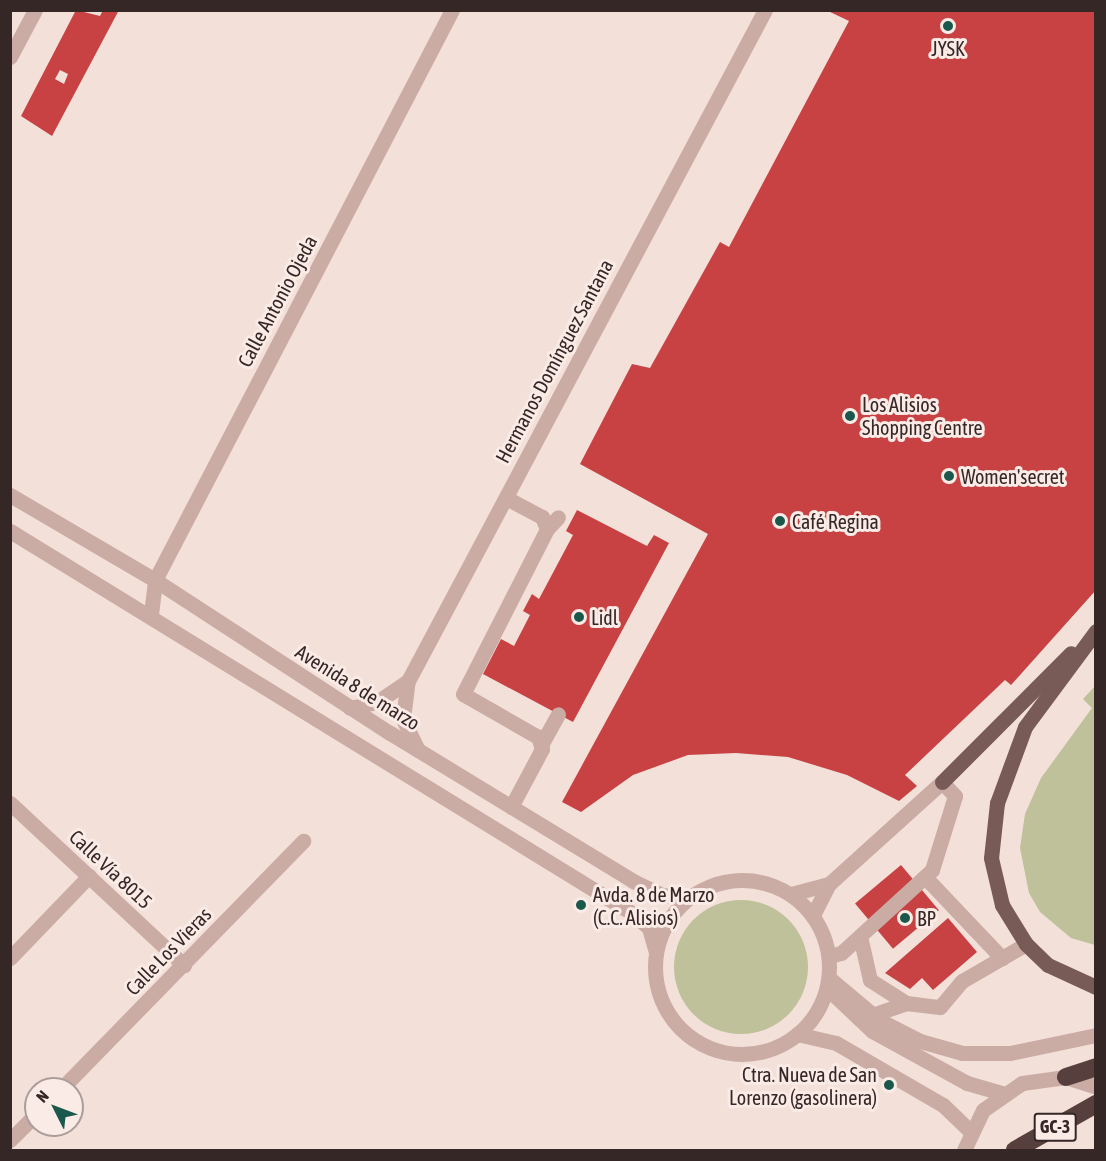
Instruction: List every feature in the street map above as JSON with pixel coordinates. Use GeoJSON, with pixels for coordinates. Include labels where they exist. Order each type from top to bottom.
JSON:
{"type":"FeatureCollection","features":[{"type":"Feature","properties":{"kind":"highway"},"geometry":{"type":"LineString","coordinates":[[1066,1077],[1095,1067]]}},
{"type":"Feature","properties":{"kind":"highway","name":"GC-3"},"geometry":{"type":"LineString","coordinates":[[1014,1150],[1095,1104]]}},
{"type":"Feature","properties":{"kind":"main road"},"geometry":{"type":"LineString","coordinates":[[942,782],[1058,663],[1092,634]]}},
{"type":"Feature","properties":{"kind":"main road"},"geometry":{"type":"LineString","coordinates":[[1092,634],[1025,727],[997,803],[991,858],[995,884],[1026,944],[1048,965],[1095,987]]}},
{"type":"Feature","properties":{"kind":"street"},"geometry":{"type":"LineString","coordinates":[[10,57],[35,10]]}},
{"type":"Feature","properties":{"kind":"street","name":"Calle Antonio Ojeda"},"geometry":{"type":"LineString","coordinates":[[151,614],[155,580],[452,10]]}},
{"type":"Feature","properties":{"kind":"street","name":"Hermanos Domínguez Santana"},"geometry":{"type":"LineString","coordinates":[[418,750],[403,719],[408,681],[765,10]]}},
{"type":"Feature","properties":{"kind":"street","name":"Avenida 8 de marzo"},"geometry":{"type":"LineString","coordinates":[[10,495],[155,580],[350,708],[633,881],[662,895],[689,897]]}},
{"type":"Feature","properties":{"kind":"street"},"geometry":{"type":"LineString","coordinates":[[506,498],[544,523],[564,520]]}},
{"type":"Feature","properties":{"kind":"street"},"geometry":{"type":"LineString","coordinates":[[541,745],[538,737],[464,694],[544,523]]}},
{"type":"Feature","properties":{"kind":"street"},"geometry":{"type":"LineString","coordinates":[[10,531],[151,614],[632,913],[649,928],[656,952],[656,982],[666,1010],[685,1034],[711,1049],[741,1054],[761,1051],[797,1034],[816,1013],[828,982],[829,957],[813,915],[791,894],[766,883],[739,879],[713,884],[689,897],[674,912],[656,952]]}},
{"type":"Feature","properties":{"kind":"street","name":"Hermanos Domínguez Santana"},"geometry":{"type":"LineString","coordinates":[[350,708],[376,702],[408,681]]}},
{"type":"Feature","properties":{"kind":"street"},"geometry":{"type":"LineString","coordinates":[[511,807],[558,714]]}},
{"type":"Feature","properties":{"kind":"street"},"geometry":{"type":"LineString","coordinates":[[813,915],[829,884],[942,782],[955,796],[932,870],[860,936],[829,957]]}},
{"type":"Feature","properties":{"kind":"street","name":"Calle Vía 8015"},"geometry":{"type":"LineString","coordinates":[[10,803],[184,965]]}},
{"type":"Feature","properties":{"kind":"street","name":"Calle Los Vieras"},"geometry":{"type":"LineString","coordinates":[[73,1077],[303,841]]}},
{"type":"Feature","properties":{"kind":"street"},"geometry":{"type":"LineString","coordinates":[[10,958],[89,876]]}},
{"type":"Feature","properties":{"kind":"street"},"geometry":{"type":"LineString","coordinates":[[925,877],[1002,958]]}},
{"type":"Feature","properties":{"kind":"street"},"geometry":{"type":"LineString","coordinates":[[791,894],[829,884]]}},
{"type":"Feature","properties":{"kind":"street"},"geometry":{"type":"LineString","coordinates":[[860,936],[870,980],[906,1003],[940,1007],[962,981],[1026,944]]}},
{"type":"Feature","properties":{"kind":"street"},"geometry":{"type":"LineString","coordinates":[[828,982],[872,1015],[920,1041],[962,1053],[1010,1053],[1095,1035]]}},
{"type":"Feature","properties":{"kind":"street"},"geometry":{"type":"LineString","coordinates":[[828,982],[872,1031],[967,1083],[1002,1093]]}},
{"type":"Feature","properties":{"kind":"street"},"geometry":{"type":"LineString","coordinates":[[872,1015],[906,1003]]}},
{"type":"Feature","properties":{"kind":"street"},"geometry":{"type":"LineString","coordinates":[[797,1034],[836,1043],[943,1105],[970,1131]]}},
{"type":"Feature","properties":{"kind":"street"},"geometry":{"type":"LineString","coordinates":[[964,1150],[970,1131],[1002,1093],[1044,1077],[1066,1077],[1095,1087]]}},
{"type":"Feature","properties":{"kind":"street"},"geometry":{"type":"LineString","coordinates":[[10,1140],[24,1126]]}},
{"type":"Feature","properties":{"kind":"green space"},"geometry":{"type":"Polygon","coordinates":[[[1095,686],[1095,945],[1071,938],[1040,912],[1029,893],[1020,848],[1025,814],[1041,778],[1092,708],[1083,699],[1095,686]]]}},
{"type":"Feature","properties":{"kind":"green space"},"geometry":{"type":"Polygon","coordinates":[[[741,900],[767,905],[789,919],[803,941],[808,967],[803,993],[789,1015],[767,1029],[741,1034],[715,1029],[693,1015],[679,993],[674,967],[679,941],[693,919],[715,905],[741,900]]]}},
{"type":"Feature","properties":{"kind":"building"},"geometry":{"type":"Polygon","coordinates":[[[76,10],[100,16],[103,10],[119,10],[52,136],[21,116],[76,10]],[[60,70],[55,79],[64,84],[68,74],[60,70]]]}},
{"type":"Feature","properties":{"kind":"building","name":"Los Alisios Shopping Centre"},"geometry":{"type":"Polygon","coordinates":[[[826,10],[1096,10],[1096,590],[1011,685],[1005,680],[905,775],[917,786],[899,801],[847,775],[788,757],[736,753],[688,755],[633,775],[581,812],[562,802],[708,534],[580,464],[632,364],[650,368],[720,242],[729,247],[849,21],[826,10]]]}},
{"type":"Feature","properties":{"kind":"building","name":"Lidl"},"geometry":{"type":"Polygon","coordinates":[[[577,510],[647,546],[654,535],[669,543],[573,722],[483,674],[501,639],[514,646],[530,615],[523,611],[532,594],[539,599],[573,535],[566,531],[577,510]]]}},
{"type":"Feature","properties":{"kind":"building"},"geometry":{"type":"Polygon","coordinates":[[[901,865],[939,910],[893,949],[855,904],[901,865]]]}},
{"type":"Feature","properties":{"kind":"building"},"geometry":{"type":"Polygon","coordinates":[[[948,918],[977,952],[933,990],[922,978],[910,989],[885,973],[948,918]]]}},
{"type":"Feature","properties":{"kind":"place","name":"JYSK"},"geometry":{"type":"Point","coordinates":[948,26]}},
{"type":"Feature","properties":{"kind":"place","name":"Los Alisios Shopping Centre"},"geometry":{"type":"Point","coordinates":[850,416]}},
{"type":"Feature","properties":{"kind":"place","name":"Women'secret"},"geometry":{"type":"Point","coordinates":[949,476]}},
{"type":"Feature","properties":{"kind":"place","name":"Café Regina"},"geometry":{"type":"Point","coordinates":[780,521]}},
{"type":"Feature","properties":{"kind":"place","name":"Lidl"},"geometry":{"type":"Point","coordinates":[579,617]}},
{"type":"Feature","properties":{"kind":"place","name":"Avda. 8 de Marzo (C.C. Alisios)"},"geometry":{"type":"Point","coordinates":[581,905]}},
{"type":"Feature","properties":{"kind":"place","name":"BP"},"geometry":{"type":"Point","coordinates":[905,918]}},
{"type":"Feature","properties":{"kind":"place","name":"Ctra. Nueva de San Lorenzo (gasolinera)"},"geometry":{"type":"Point","coordinates":[889,1085]}}]}
